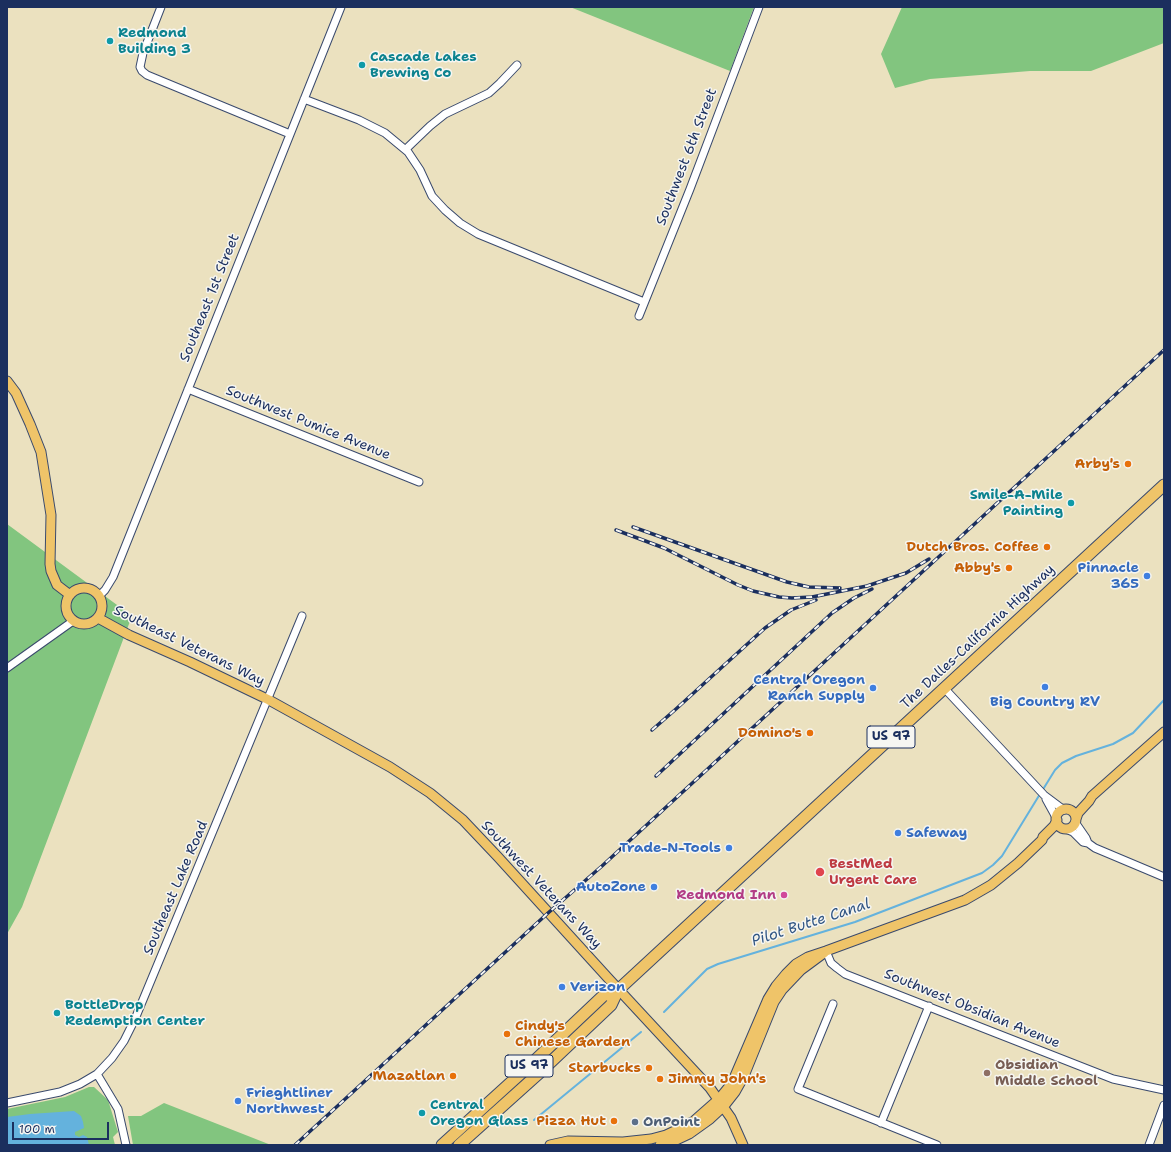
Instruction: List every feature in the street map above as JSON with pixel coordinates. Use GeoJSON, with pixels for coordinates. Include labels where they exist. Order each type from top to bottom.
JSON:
{"type":"FeatureCollection","features":[{"type":"Feature","properties":{"kind":"highway","name":"The Dalles-California Highway"},"geometry":{"type":"LineString","coordinates":[[442,1145],[603,996],[618,990],[1164,486]]}},
{"type":"Feature","properties":{"kind":"highway","name":"The Dalles-California Highway"},"geometry":{"type":"LineString","coordinates":[[459,1145],[537,1075],[611,1005],[618,990]]}},
{"type":"Feature","properties":{"kind":"main road"},"geometry":{"type":"LineString","coordinates":[[7,381],[16,393],[41,452],[51,515],[51,571],[57,585],[70,595]]}},
{"type":"Feature","properties":{"kind":"main road"},"geometry":{"type":"LineString","coordinates":[[85,588],[96,592],[99,596],[102,607],[98,618],[89,624],[83,624],[73,620],[66,611],[66,605],[70,595],[74,591],[85,588]]}},
{"type":"Feature","properties":{"kind":"main road","name":"Southeast Veterans Way"},"geometry":{"type":"LineString","coordinates":[[98,618],[129,635],[269,700]]}},
{"type":"Feature","properties":{"kind":"main road","name":"Southwest Veterans Way"},"geometry":{"type":"LineString","coordinates":[[269,700],[390,767],[430,793],[463,820],[704,1082],[721,1102],[737,1128],[743,1145]]}},
{"type":"Feature","properties":{"kind":"main road"},"geometry":{"type":"LineString","coordinates":[[1042,840],[1047,840],[1058,830],[1071,827],[1076,821],[1078,813],[1092,796],[1164,732]]}},
{"type":"Feature","properties":{"kind":"main road"},"geometry":{"type":"LineString","coordinates":[[660,1145],[672,1142],[689,1134],[710,1119],[732,1083],[768,999],[776,986],[796,964],[808,957],[965,900],[1002,876],[1042,840],[1054,826],[1060,812],[1074,807],[1087,797],[1092,796]]}},
{"type":"Feature","properties":{"kind":"main road"},"geometry":{"type":"LineString","coordinates":[[1066,810],[1074,813],[1076,821]]}},
{"type":"Feature","properties":{"kind":"main road"},"geometry":{"type":"LineString","coordinates":[[1057,819],[1059,826],[1065,829]]}},
{"type":"Feature","properties":{"kind":"main road"},"geometry":{"type":"LineString","coordinates":[[550,1145],[568,1141],[623,1142],[651,1139],[683,1128],[721,1102]]}},
{"type":"Feature","properties":{"kind":"street"},"geometry":{"type":"LineString","coordinates":[[161,7],[143,53],[140,67],[142,71],[148,75],[290,134]]}},
{"type":"Feature","properties":{"kind":"street","name":"Southeast 1st Street"},"geometry":{"type":"LineString","coordinates":[[99,596],[105,590],[112,577],[341,7]]}},
{"type":"Feature","properties":{"kind":"street","name":"Southwest 6th Street"},"geometry":{"type":"LineString","coordinates":[[639,316],[760,7]]}},
{"type":"Feature","properties":{"kind":"street"},"geometry":{"type":"LineString","coordinates":[[406,149],[445,114],[489,93],[517,65]]}},
{"type":"Feature","properties":{"kind":"street"},"geometry":{"type":"LineString","coordinates":[[304,99],[372,126],[385,133],[406,149],[420,170],[432,196],[460,223],[478,234],[644,302]]}},
{"type":"Feature","properties":{"kind":"street","name":"Southwest Pumice Avenue"},"geometry":{"type":"LineString","coordinates":[[188,389],[419,482]]}},
{"type":"Feature","properties":{"kind":"street","name":"Southeast Lake Road"},"geometry":{"type":"LineString","coordinates":[[7,1103],[60,1092],[80,1084],[97,1074],[120,1047],[135,1019],[269,700],[302,616]]}},
{"type":"Feature","properties":{"kind":"street"},"geometry":{"type":"LineString","coordinates":[[7,668],[73,620]]}},
{"type":"Feature","properties":{"kind":"street"},"geometry":{"type":"LineString","coordinates":[[945,689],[1044,795],[1066,810]]}},
{"type":"Feature","properties":{"kind":"street"},"geometry":{"type":"LineString","coordinates":[[1044,795],[1057,819]]}},
{"type":"Feature","properties":{"kind":"street"},"geometry":{"type":"LineString","coordinates":[[1076,821],[1088,843]]}},
{"type":"Feature","properties":{"kind":"street"},"geometry":{"type":"LineString","coordinates":[[1065,829],[1073,832],[1083,842],[1164,877]]}},
{"type":"Feature","properties":{"kind":"street","name":"Southwest Obsidian Avenue"},"geometry":{"type":"LineString","coordinates":[[826,951],[831,963],[845,974],[1113,1079],[1164,1090]]}},
{"type":"Feature","properties":{"kind":"street"},"geometry":{"type":"LineString","coordinates":[[833,1004],[798,1089],[937,1145]]}},
{"type":"Feature","properties":{"kind":"street"},"geometry":{"type":"LineString","coordinates":[[881,1123],[929,1006]]}},
{"type":"Feature","properties":{"kind":"street"},"geometry":{"type":"LineString","coordinates":[[97,1074],[118,1109],[126,1145]]}},
{"type":"Feature","properties":{"kind":"street"},"geometry":{"type":"LineString","coordinates":[[1148,1145],[1164,1105]]}},
{"type":"Feature","properties":{"kind":"green space"},"geometry":{"type":"Polygon","coordinates":[[[570,7],[754,7],[730,71],[570,7]]]}},
{"type":"Feature","properties":{"kind":"green space"},"geometry":{"type":"Polygon","coordinates":[[[902,7],[1164,7],[1164,43],[1091,71],[1030,71],[930,79],[895,88],[881,54],[902,7]]]}},
{"type":"Feature","properties":{"kind":"green space"},"geometry":{"type":"Polygon","coordinates":[[[7,524],[132,616],[22,907],[7,934],[7,524]]]}},
{"type":"Feature","properties":{"kind":"green space"},"geometry":{"type":"Polygon","coordinates":[[[89,1087],[94,1087],[108,1100],[118,1132],[113,1137],[115,1145],[7,1145],[7,1109],[65,1097],[89,1087]]]}},
{"type":"Feature","properties":{"kind":"green space"},"geometry":{"type":"Polygon","coordinates":[[[164,1103],[271,1145],[133,1145],[128,1116],[141,1116],[164,1103]]]}},
{"type":"Feature","properties":{"kind":"water"},"geometry":{"type":"Polygon","coordinates":[[[74,1111],[81,1116],[84,1128],[75,1132],[75,1135],[79,1137],[83,1135],[87,1137],[89,1145],[7,1145],[7,1117],[74,1111]]]}},
{"type":"Feature","properties":{"kind":"waterway","name":"Pilot Butte Canal"},"geometry":{"type":"LineString","coordinates":[[1042,791],[1055,770],[1062,763],[1076,756],[1113,744],[1133,733],[1164,700]]}},
{"type":"Feature","properties":{"kind":"waterway","name":"Pilot Butte Canal"},"geometry":{"type":"LineString","coordinates":[[664,1012],[707,969],[718,964],[855,922],[982,873],[1002,856],[1040,794]]}},
{"type":"Feature","properties":{"kind":"waterway","name":"Pilot Butte Canal"},"geometry":{"type":"LineString","coordinates":[[534,1120],[641,1032]]}},
{"type":"Feature","properties":{"kind":"railway"},"geometry":{"type":"LineString","coordinates":[[295,1145],[548,913],[602,866],[1164,350]]}},
{"type":"Feature","properties":{"kind":"railway"},"geometry":{"type":"LineString","coordinates":[[633,527],[787,582],[809,587],[840,588]]}},
{"type":"Feature","properties":{"kind":"railway"},"geometry":{"type":"LineString","coordinates":[[616,530],[664,548],[738,585],[753,591],[779,597],[812,597],[867,586],[906,573],[929,559]]}},
{"type":"Feature","properties":{"kind":"railway"},"geometry":{"type":"LineString","coordinates":[[656,776],[832,613],[854,598],[872,589]]}},
{"type":"Feature","properties":{"kind":"railway"},"geometry":{"type":"LineString","coordinates":[[652,730],[765,628],[791,610],[816,600]]}},
{"type":"Feature","properties":{"kind":"place","name":"Redmond Building 3"},"geometry":{"type":"Point","coordinates":[110,41]}},
{"type":"Feature","properties":{"kind":"place","name":"Cascade Lakes Brewing Co"},"geometry":{"type":"Point","coordinates":[362,65]}},
{"type":"Feature","properties":{"kind":"place","name":"Arby's"},"geometry":{"type":"Point","coordinates":[1128,464]}},
{"type":"Feature","properties":{"kind":"place","name":"Smile-A-Mile Painting"},"geometry":{"type":"Point","coordinates":[1071,503]}},
{"type":"Feature","properties":{"kind":"place","name":"Dutch Bros. Coffee"},"geometry":{"type":"Point","coordinates":[1047,547]}},
{"type":"Feature","properties":{"kind":"place","name":"Abby's"},"geometry":{"type":"Point","coordinates":[1009,568]}},
{"type":"Feature","properties":{"kind":"place","name":"Pinnacle 365"},"geometry":{"type":"Point","coordinates":[1147,576]}},
{"type":"Feature","properties":{"kind":"place","name":"Big Country RV"},"geometry":{"type":"Point","coordinates":[1045,687]}},
{"type":"Feature","properties":{"kind":"place","name":"Central Oregon Ranch Supply"},"geometry":{"type":"Point","coordinates":[873,688]}},
{"type":"Feature","properties":{"kind":"place","name":"Domino's"},"geometry":{"type":"Point","coordinates":[810,733]}},
{"type":"Feature","properties":{"kind":"place","name":"Safeway"},"geometry":{"type":"Point","coordinates":[898,833]}},
{"type":"Feature","properties":{"kind":"place","name":"Trade-N-Tools"},"geometry":{"type":"Point","coordinates":[729,848]}},
{"type":"Feature","properties":{"kind":"place","name":"BestMed Urgent Care"},"geometry":{"type":"Point","coordinates":[820,872]}},
{"type":"Feature","properties":{"kind":"place","name":"AutoZone"},"geometry":{"type":"Point","coordinates":[654,887]}},
{"type":"Feature","properties":{"kind":"place","name":"Redmond Inn"},"geometry":{"type":"Point","coordinates":[784,895]}},
{"type":"Feature","properties":{"kind":"place","name":"Verizon"},"geometry":{"type":"Point","coordinates":[562,987]}},
{"type":"Feature","properties":{"kind":"place","name":"BottleDrop Redemption Center"},"geometry":{"type":"Point","coordinates":[57,1013]}},
{"type":"Feature","properties":{"kind":"place","name":"Cindy's Chinese Garden"},"geometry":{"type":"Point","coordinates":[507,1034]}},
{"type":"Feature","properties":{"kind":"place","name":"Starbucks"},"geometry":{"type":"Point","coordinates":[649,1068]}},
{"type":"Feature","properties":{"kind":"place","name":"Obsidian Middle School"},"geometry":{"type":"Point","coordinates":[987,1073]}},
{"type":"Feature","properties":{"kind":"place","name":"Mazatlan"},"geometry":{"type":"Point","coordinates":[453,1076]}},
{"type":"Feature","properties":{"kind":"place","name":"Jimmy John's"},"geometry":{"type":"Point","coordinates":[660,1079]}},
{"type":"Feature","properties":{"kind":"place","name":"Frieghtliner Northwest"},"geometry":{"type":"Point","coordinates":[238,1101]}},
{"type":"Feature","properties":{"kind":"place","name":"Central Oregon Glass"},"geometry":{"type":"Point","coordinates":[422,1113]}},
{"type":"Feature","properties":{"kind":"place","name":"Pizza Hut"},"geometry":{"type":"Point","coordinates":[614,1121]}},
{"type":"Feature","properties":{"kind":"place","name":"OnPoint"},"geometry":{"type":"Point","coordinates":[635,1122]}}]}
